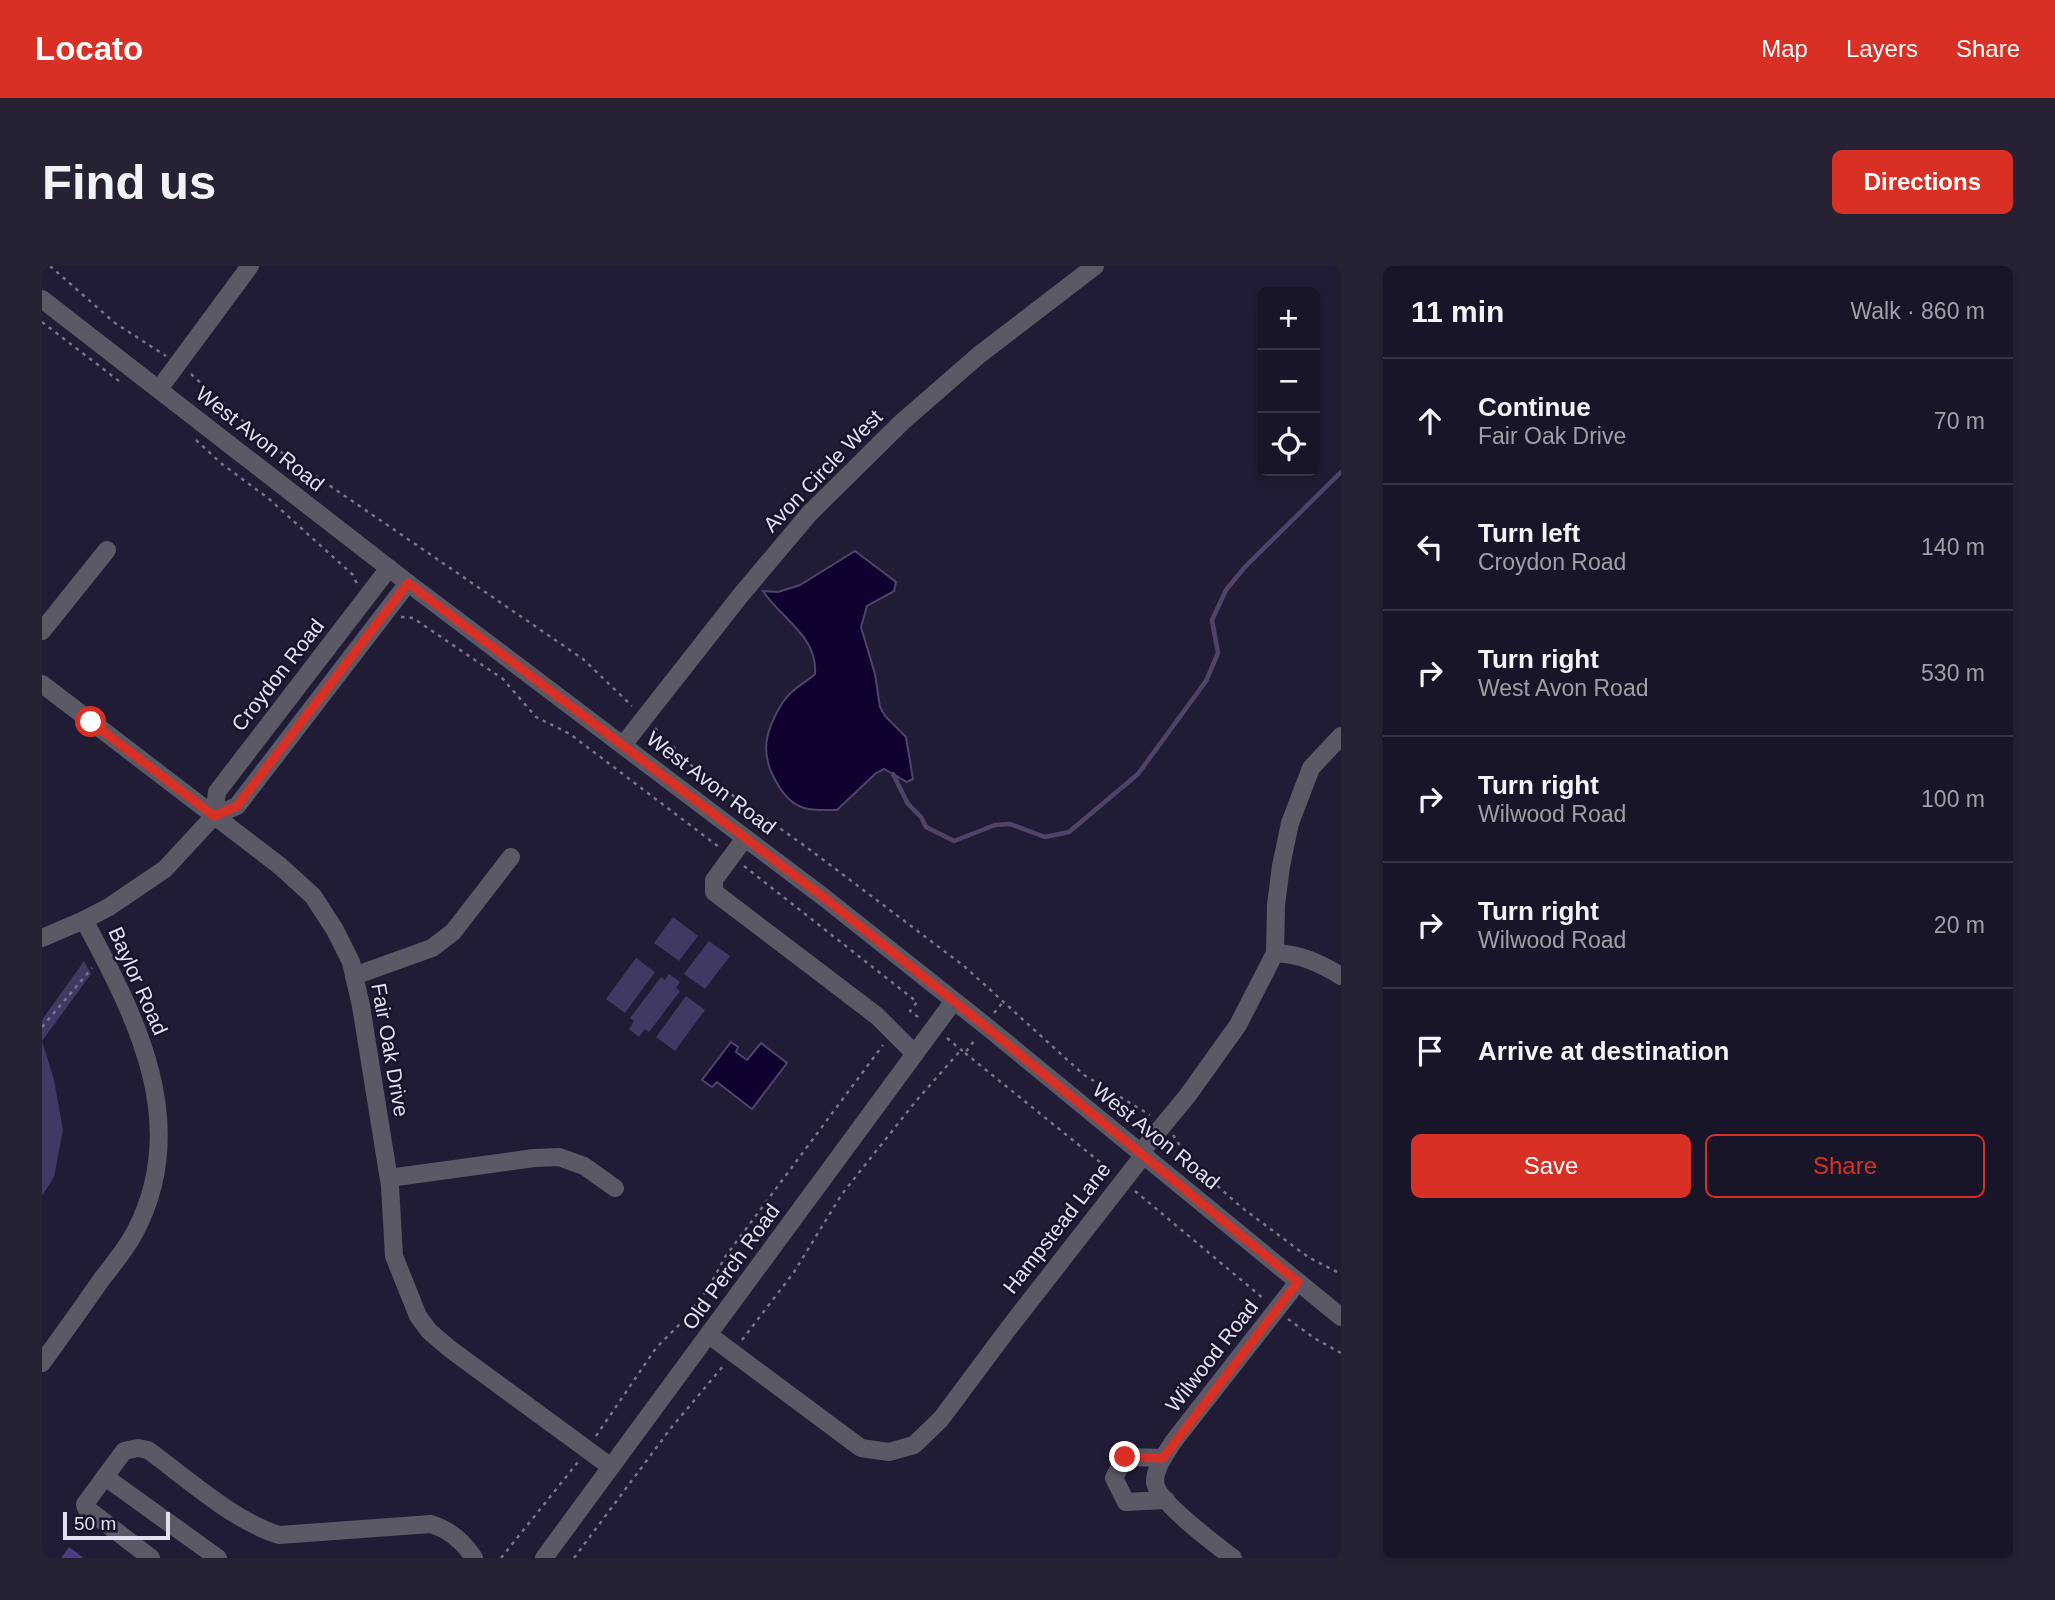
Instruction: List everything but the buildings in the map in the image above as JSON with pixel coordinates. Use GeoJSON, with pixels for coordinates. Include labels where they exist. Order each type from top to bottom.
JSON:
{"type":"FeatureCollection","features":[{"type":"Feature","properties":{"kind":"street"},"geometry":{"type":"LineString","coordinates":[[159,389],[250,266]]}},
{"type":"Feature","properties":{"kind":"street","name":"Avon Circle West"},"geometry":{"type":"LineString","coordinates":[[623,746],[740,596],[809,514],[902,422],[979,355],[1095,266]]}},
{"type":"Feature","properties":{"kind":"street","name":"West Avon Road"},"geometry":{"type":"LineString","coordinates":[[42,299],[408,583],[844,913],[1341,1317]]}},
{"type":"Feature","properties":{"kind":"street"},"geometry":{"type":"LineString","coordinates":[[42,631],[107,550]]}},
{"type":"Feature","properties":{"kind":"street","name":"Croydon Road"},"geometry":{"type":"LineString","coordinates":[[214,816],[217,792],[389,568]]}},
{"type":"Feature","properties":{"kind":"street","name":"Croydon Road"},"geometry":{"type":"LineString","coordinates":[[42,938],[108,907],[165,869],[214,816],[237,806],[408,583]]}},
{"type":"Feature","properties":{"kind":"street","name":"Fair Oak Drive"},"geometry":{"type":"LineString","coordinates":[[42,684],[280,866],[313,896],[335,930],[351,962],[361,1006],[389,1178],[394,1256],[406,1290],[423,1323],[450,1349],[611,1467]]}},
{"type":"Feature","properties":{"kind":"street","name":"Hampstead Lane"},"geometry":{"type":"LineString","coordinates":[[709,1335],[861,1448],[889,1452],[914,1445],[941,1419],[1139,1161],[1142,1153],[1195,1086],[1238,1025],[1275,953],[1276,905],[1290,823],[1311,768],[1341,736]]}},
{"type":"Feature","properties":{"kind":"street"},"geometry":{"type":"LineString","coordinates":[[745,838],[715,880],[714,892],[877,1016],[915,1055]]}},
{"type":"Feature","properties":{"kind":"street"},"geometry":{"type":"LineString","coordinates":[[354,976],[432,948],[453,932],[511,857]]}},
{"type":"Feature","properties":{"kind":"street","name":"Baylor Road"},"geometry":{"type":"LineString","coordinates":[[42,1363],[134,1234],[147,1207],[158,1164],[159,1117],[155,1084],[138,1027],[84,920]]}},
{"type":"Feature","properties":{"kind":"street"},"geometry":{"type":"LineString","coordinates":[[1275,953],[1305,958],[1341,976]]}},
{"type":"Feature","properties":{"kind":"street","name":"Old Perch Road"},"geometry":{"type":"LineString","coordinates":[[544,1558],[953,1002]]}},
{"type":"Feature","properties":{"kind":"street"},"geometry":{"type":"LineString","coordinates":[[389,1178],[559,1157],[584,1166],[615,1188]]}},
{"type":"Feature","properties":{"kind":"street","name":"Wilwood Road"},"geometry":{"type":"LineString","coordinates":[[1166,1500],[1157,1491],[1155,1479],[1163,1458],[1298,1282]]}},
{"type":"Feature","properties":{"kind":"street"},"geometry":{"type":"LineString","coordinates":[[151,1558],[86,1508],[85,1504],[124,1451],[138,1448],[148,1450],[249,1524],[279,1535],[431,1524],[447,1530],[474,1558]]}},
{"type":"Feature","properties":{"kind":"street"},"geometry":{"type":"LineString","coordinates":[[1163,1458],[1125,1457],[1114,1478],[1126,1502],[1166,1500],[1233,1558]]}},
{"type":"Feature","properties":{"kind":"street"},"geometry":{"type":"LineString","coordinates":[[105,1477],[218,1558]]}},
{"type":"Feature","properties":{"kind":"path"},"geometry":{"type":"LineString","coordinates":[[50,266],[116,324],[177,363],[277,450],[583,659],[695,769],[806,846],[964,966],[1084,1075],[1144,1110],[1177,1139],[1191,1162],[1241,1207],[1308,1257],[1341,1273]]}},
{"type":"Feature","properties":{"kind":"path"},"geometry":{"type":"LineString","coordinates":[[42,322],[126,385]]}},
{"type":"Feature","properties":{"kind":"path"},"geometry":{"type":"LineString","coordinates":[[194,438],[222,464],[268,498],[353,575],[359,587]]}},
{"type":"Feature","properties":{"kind":"path"},"geometry":{"type":"LineString","coordinates":[[396,616],[413,618],[503,679],[536,717],[570,734],[917,1002],[910,1011],[923,1020]]}},
{"type":"Feature","properties":{"kind":"path"},"geometry":{"type":"LineString","coordinates":[[42,1027],[103,956]]}},
{"type":"Feature","properties":{"kind":"path"},"geometry":{"type":"LineString","coordinates":[[994,1014],[1003,1002]]}},
{"type":"Feature","properties":{"kind":"path"},"geometry":{"type":"LineString","coordinates":[[501,1558],[587,1449],[656,1348],[682,1322],[708,1289],[725,1257],[893,1032]]}},
{"type":"Feature","properties":{"kind":"path"},"geometry":{"type":"LineString","coordinates":[[949,1039],[1114,1174]]}},
{"type":"Feature","properties":{"kind":"path"},"geometry":{"type":"LineString","coordinates":[[965,1053],[976,1039]]}},
{"type":"Feature","properties":{"kind":"path"},"geometry":{"type":"LineString","coordinates":[[738,1345],[794,1272],[842,1194],[961,1049]]}},
{"type":"Feature","properties":{"kind":"path"},"geometry":{"type":"LineString","coordinates":[[1138,1193],[1268,1302]]}},
{"type":"Feature","properties":{"kind":"path"},"geometry":{"type":"LineString","coordinates":[[1291,1321],[1341,1353]]}},
{"type":"Feature","properties":{"kind":"path"},"geometry":{"type":"LineString","coordinates":[[574,1558],[671,1428],[727,1361]]}},
{"type":"Feature","properties":{"kind":"shaded area"},"geometry":{"type":"Polygon","coordinates":[[[855,551],[896,582],[894,591],[867,606],[861,627],[875,674],[880,707],[885,716],[906,737],[913,779],[907,782],[884,769],[876,773],[837,810],[808,809],[791,801],[779,787],[768,762],[766,742],[772,722],[786,697],[815,674],[814,661],[805,638],[763,591],[778,592],[800,585],[855,551]]]}},
{"type":"Feature","properties":{"kind":"shaded area"},"geometry":{"type":"Polygon","coordinates":[[[673,917],[698,936],[679,961],[654,943],[673,917]]]}},
{"type":"Feature","properties":{"kind":"shaded area"},"geometry":{"type":"Polygon","coordinates":[[[709,941],[730,956],[705,989],[684,974],[709,941]]]}},
{"type":"Feature","properties":{"kind":"shaded area"},"geometry":{"type":"Polygon","coordinates":[[[636,958],[655,972],[625,1013],[606,999],[636,958]]]}},
{"type":"Feature","properties":{"kind":"shaded area"},"geometry":{"type":"Polygon","coordinates":[[[84,961],[91,974],[42,1041],[42,1020],[84,961]]]}},
{"type":"Feature","properties":{"kind":"shaded area"},"geometry":{"type":"Polygon","coordinates":[[[669,974],[680,982],[676,988],[680,991],[649,1032],[645,1029],[639,1037],[629,1029],[634,1021],[630,1018],[661,977],[665,980],[669,974]]]}},
{"type":"Feature","properties":{"kind":"shaded area"},"geometry":{"type":"Polygon","coordinates":[[[686,996],[705,1010],[675,1051],[656,1037],[686,996]]]}},
{"type":"Feature","properties":{"kind":"shaded area"},"geometry":{"type":"Polygon","coordinates":[[[42,1041],[54,1080],[63,1130],[54,1177],[42,1196],[42,1041]]]}},
{"type":"Feature","properties":{"kind":"shaded area"},"geometry":{"type":"Polygon","coordinates":[[[731,1042],[738,1047],[736,1052],[747,1060],[761,1043],[787,1063],[752,1109],[717,1082],[712,1087],[702,1080],[731,1042]]]}},
{"type":"Feature","properties":{"kind":"waterway"},"geometry":{"type":"LineString","coordinates":[[893,774],[908,804],[921,817],[926,827],[954,841],[995,825],[1010,824],[1045,837],[1069,832],[1138,774],[1206,681],[1218,653],[1212,620],[1226,590],[1245,567],[1341,472]]}},
{"type":"Feature","properties":{"kind":"route"},"geometry":{"type":"LineString","coordinates":[[91,722],[214,816],[237,806],[408,583],[826,899],[1298,1282],[1163,1458],[1125,1457]]}}]}
